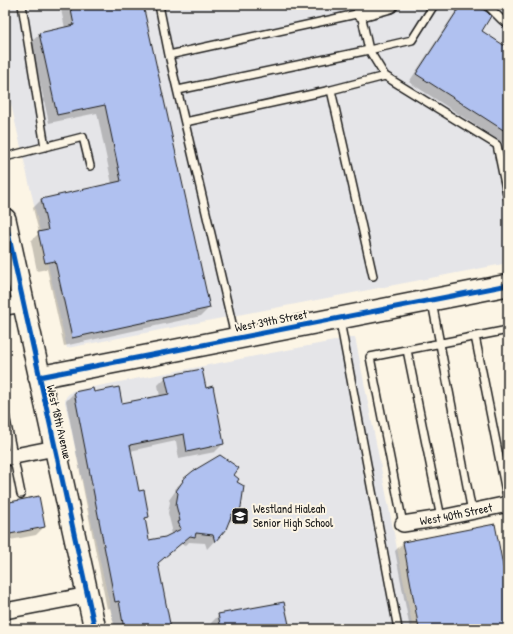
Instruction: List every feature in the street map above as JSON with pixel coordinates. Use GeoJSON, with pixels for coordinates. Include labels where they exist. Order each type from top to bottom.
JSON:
{"type":"FeatureCollection","features":[{"type":"Feature","properties":{"kind":"street"},"geometry":{"type":"LineString","coordinates":[[360,9],[390,5]]}},
{"type":"Feature","properties":{"kind":"street","name":"West 18th Avenue"},"geometry":{"type":"LineString","coordinates":[[5,219],[13,269],[14,306],[39,377],[95,629]]}},
{"type":"Feature","properties":{"kind":"street","name":"West 39th Street"},"geometry":{"type":"LineString","coordinates":[[39,377],[508,285]]}},
{"type":"Feature","properties":{"kind":"street"},"geometry":{"type":"LineString","coordinates":[[9,457],[55,448]]}},
{"type":"Feature","properties":{"kind":"street","name":"West 40th Street"},"geometry":{"type":"LineString","coordinates":[[403,524],[472,512],[508,503]]}},
{"type":"Feature","properties":{"kind":"street"},"geometry":{"type":"LineString","coordinates":[[5,611],[88,595]]}},
{"type":"Feature","properties":{"kind":"lane"},"geometry":{"type":"LineString","coordinates":[[22,5],[45,147]]}},
{"type":"Feature","properties":{"kind":"lane"},"geometry":{"type":"LineString","coordinates":[[159,5],[169,55],[235,339]]}},
{"type":"Feature","properties":{"kind":"lane"},"geometry":{"type":"LineString","coordinates":[[178,90],[412,40],[434,5]]}},
{"type":"Feature","properties":{"kind":"lane"},"geometry":{"type":"LineString","coordinates":[[487,5],[508,24]]}},
{"type":"Feature","properties":{"kind":"lane"},"geometry":{"type":"LineString","coordinates":[[169,55],[360,9],[369,50],[385,76],[497,145],[508,199]]}},
{"type":"Feature","properties":{"kind":"lane"},"geometry":{"type":"LineString","coordinates":[[185,122],[331,90],[385,76]]}},
{"type":"Feature","properties":{"kind":"lane"},"geometry":{"type":"LineString","coordinates":[[331,90],[373,276]]}},
{"type":"Feature","properties":{"kind":"lane"},"geometry":{"type":"LineString","coordinates":[[5,157],[83,137],[90,166]]}},
{"type":"Feature","properties":{"kind":"lane"},"geometry":{"type":"LineString","coordinates":[[432,300],[472,512]]}},
{"type":"Feature","properties":{"kind":"lane"},"geometry":{"type":"LineString","coordinates":[[339,318],[398,629]]}},
{"type":"Feature","properties":{"kind":"lane"},"geometry":{"type":"LineString","coordinates":[[403,524],[370,357],[508,330]]}},
{"type":"Feature","properties":{"kind":"lane"},"geometry":{"type":"LineString","coordinates":[[475,336],[508,503]]}},
{"type":"Feature","properties":{"kind":"lane"},"geometry":{"type":"LineString","coordinates":[[407,350],[440,518]]}},
{"type":"Feature","properties":{"kind":"lane"},"geometry":{"type":"LineString","coordinates":[[5,415],[9,457],[21,494]]}},
{"type":"Feature","properties":{"kind":"shaded area"},"geometry":{"type":"Polygon","coordinates":[[[5,5],[508,5],[508,284],[503,264],[67,348],[5,78],[5,5]]]}},
{"type":"Feature","properties":{"kind":"shaded area","name":"Westland Hialeah Senior High School"},"geometry":{"type":"Polygon","coordinates":[[[355,337],[413,629],[115,629],[65,402],[66,397],[72,391],[355,337]]]}},
{"type":"Feature","properties":{"kind":"building"},"geometry":{"type":"Polygon","coordinates":[[[70,5],[143,5],[210,308],[72,338],[55,261],[45,263],[38,232],[48,230],[41,199],[121,181],[105,105],[57,115],[39,33],[74,25],[70,5]]]}},
{"type":"Feature","properties":{"kind":"building"},"geometry":{"type":"Polygon","coordinates":[[[461,5],[476,5],[487,12],[491,16],[482,31],[508,48],[508,133],[416,74],[461,5]]]}},
{"type":"Feature","properties":{"kind":"building"},"geometry":{"type":"Polygon","coordinates":[[[202,369],[206,388],[213,386],[224,444],[187,452],[184,434],[130,445],[139,491],[144,490],[149,517],[145,518],[149,540],[165,537],[181,529],[178,522],[180,521],[176,505],[178,493],[176,491],[183,481],[182,480],[193,471],[220,455],[239,468],[234,475],[239,479],[237,482],[244,486],[241,507],[237,517],[232,514],[226,529],[215,542],[213,535],[196,533],[195,537],[190,536],[158,563],[171,629],[124,629],[119,601],[115,602],[74,392],[93,388],[94,392],[119,387],[122,403],[169,394],[165,376],[202,369]]]}},
{"type":"Feature","properties":{"kind":"building"},"geometry":{"type":"Polygon","coordinates":[[[39,496],[45,527],[5,535],[5,503],[39,496]]]}},
{"type":"Feature","properties":{"kind":"building"},"geometry":{"type":"Polygon","coordinates":[[[495,524],[508,592],[508,629],[419,629],[403,542],[495,524]]]}},
{"type":"Feature","properties":{"kind":"building"},"geometry":{"type":"Polygon","coordinates":[[[284,602],[290,629],[221,629],[218,614],[284,602]]]}},
{"type":"Feature","properties":{"kind":"cycle path"},"geometry":{"type":"LineString","coordinates":[[5,219],[95,629]]}},
{"type":"Feature","properties":{"kind":"cycle path"},"geometry":{"type":"LineString","coordinates":[[39,377],[508,285]]}},
{"type":"Feature","properties":{"kind":"place","name":"Westland Hialeah Senior High School"},"geometry":{"type":"Point","coordinates":[240,516]}}]}
